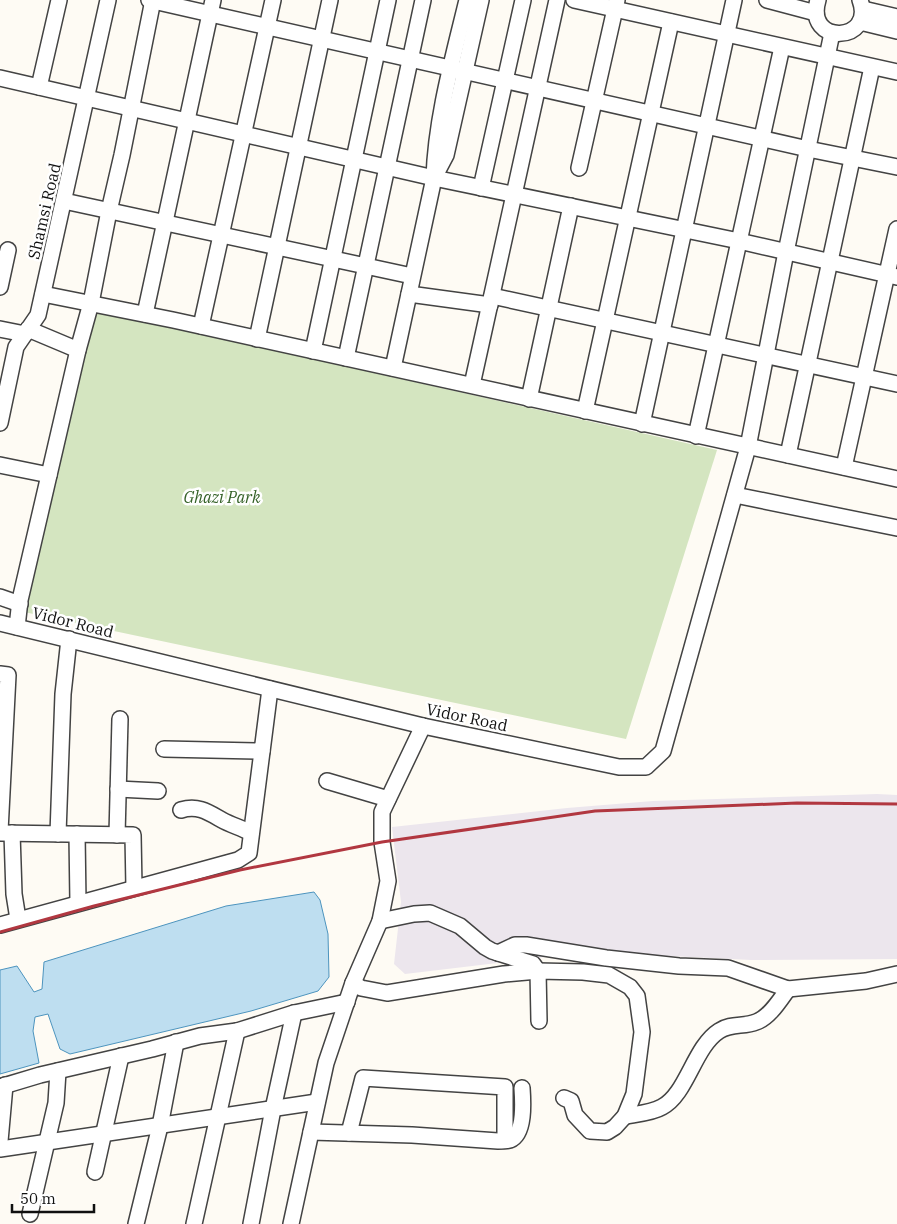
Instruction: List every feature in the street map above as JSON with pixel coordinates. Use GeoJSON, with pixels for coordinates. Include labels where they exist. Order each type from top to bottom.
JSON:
{"type":"FeatureCollection","features":[{"type":"Feature","properties":{"kind":"street"},"geometry":{"type":"LineString","coordinates":[[40,87],[59,0]]}},
{"type":"Feature","properties":{"kind":"street","name":"Shamsi Road"},"geometry":{"type":"LineString","coordinates":[[0,423],[16,347],[38,315],[108,0]]}},
{"type":"Feature","properties":{"kind":"street"},"geometry":{"type":"LineString","coordinates":[[17,627],[20,604],[49,475],[91,303],[108,211],[132,108],[152,0],[212,7],[267,27],[808,149],[897,167]]}},
{"type":"Feature","properties":{"kind":"street"},"geometry":{"type":"LineString","coordinates":[[201,326],[273,0]]}},
{"type":"Feature","properties":{"kind":"street"},"geometry":{"type":"LineString","coordinates":[[257,339],[330,0]]}},
{"type":"Feature","properties":{"kind":"street"},"geometry":{"type":"LineString","coordinates":[[313,351],[388,0]]}},
{"type":"Feature","properties":{"kind":"street"},"geometry":{"type":"LineString","coordinates":[[346,358],[423,0]]}},
{"type":"Feature","properties":{"kind":"street"},"geometry":{"type":"LineString","coordinates":[[458,70],[467,0]]}},
{"type":"Feature","properties":{"kind":"street"},"geometry":{"type":"LineString","coordinates":[[394,368],[408,294],[434,178],[435,152],[458,70],[481,0]]}},
{"type":"Feature","properties":{"kind":"street"},"geometry":{"type":"LineString","coordinates":[[481,188],[523,0]]}},
{"type":"Feature","properties":{"kind":"street"},"geometry":{"type":"LineString","coordinates":[[472,386],[557,0]]}},
{"type":"Feature","properties":{"kind":"street"},"geometry":{"type":"LineString","coordinates":[[574,0],[616,5],[671,22],[897,72]]}},
{"type":"Feature","properties":{"kind":"street"},"geometry":{"type":"LineString","coordinates":[[642,424],[734,0]]}},
{"type":"Feature","properties":{"kind":"street"},"geometry":{"type":"LineString","coordinates":[[768,0],[817,6],[819,23],[832,33],[840,34],[848,33],[855,29],[861,10]]}},
{"type":"Feature","properties":{"kind":"street"},"geometry":{"type":"LineString","coordinates":[[579,168],[616,5]]}},
{"type":"Feature","properties":{"kind":"street"},"geometry":{"type":"LineString","coordinates":[[145,314],[212,7]]}},
{"type":"Feature","properties":{"kind":"street"},"geometry":{"type":"LineString","coordinates":[[861,10],[897,16]]}},
{"type":"Feature","properties":{"kind":"street"},"geometry":{"type":"LineString","coordinates":[[861,10],[897,31]]}},
{"type":"Feature","properties":{"kind":"street"},"geometry":{"type":"LineString","coordinates":[[585,411],[671,22]]}},
{"type":"Feature","properties":{"kind":"street","name":"Vidor Road"},"geometry":{"type":"LineString","coordinates":[[0,622],[423,726],[619,767],[646,767],[663,751],[748,447],[786,252],[832,33]]}},
{"type":"Feature","properties":{"kind":"street"},"geometry":{"type":"LineString","coordinates":[[696,436],[782,46]]}},
{"type":"Feature","properties":{"kind":"street"},"geometry":{"type":"LineString","coordinates":[[788,455],[872,67]]}},
{"type":"Feature","properties":{"kind":"street"},"geometry":{"type":"LineString","coordinates":[[0,78],[434,178],[739,241],[892,276]]}},
{"type":"Feature","properties":{"kind":"street"},"geometry":{"type":"LineString","coordinates":[[64,201],[412,276]]}},
{"type":"Feature","properties":{"kind":"street"},"geometry":{"type":"LineString","coordinates":[[529,398],[571,206]]}},
{"type":"Feature","properties":{"kind":"street"},"geometry":{"type":"LineString","coordinates":[[844,467],[864,377],[892,276],[897,229]]}},
{"type":"Feature","properties":{"kind":"street"},"geometry":{"type":"LineString","coordinates":[[0,287],[8,250]]}},
{"type":"Feature","properties":{"kind":"street"},"geometry":{"type":"LineString","coordinates":[[43,294],[201,326],[897,479]]}},
{"type":"Feature","properties":{"kind":"street"},"geometry":{"type":"LineString","coordinates":[[408,294],[491,300],[548,308],[897,384]]}},
{"type":"Feature","properties":{"kind":"street"},"geometry":{"type":"LineString","coordinates":[[0,329],[27,331],[78,350]]}},
{"type":"Feature","properties":{"kind":"street"},"geometry":{"type":"LineString","coordinates":[[0,466],[49,475]]}},
{"type":"Feature","properties":{"kind":"street"},"geometry":{"type":"LineString","coordinates":[[735,495],[897,528]]}},
{"type":"Feature","properties":{"kind":"street"},"geometry":{"type":"LineString","coordinates":[[0,597],[20,604]]}},
{"type":"Feature","properties":{"kind":"street"},"geometry":{"type":"LineString","coordinates":[[58,834],[64,694],[69,639]]}},
{"type":"Feature","properties":{"kind":"street"},"geometry":{"type":"LineString","coordinates":[[0,674],[8,676],[4,832],[18,920]]}},
{"type":"Feature","properties":{"kind":"street"},"geometry":{"type":"LineString","coordinates":[[0,925],[238,860],[249,853],[270,689]]}},
{"type":"Feature","properties":{"kind":"street"},"geometry":{"type":"LineString","coordinates":[[117,835],[120,719]]}},
{"type":"Feature","properties":{"kind":"street"},"geometry":{"type":"LineString","coordinates":[[291,1224],[326,1063],[354,983],[380,921],[388,881],[382,842],[382,812],[423,726]]}},
{"type":"Feature","properties":{"kind":"street"},"geometry":{"type":"LineString","coordinates":[[164,748],[262,751]]}},
{"type":"Feature","properties":{"kind":"street"},"geometry":{"type":"LineString","coordinates":[[327,781],[388,799]]}},
{"type":"Feature","properties":{"kind":"street"},"geometry":{"type":"LineString","coordinates":[[118,789],[158,791]]}},
{"type":"Feature","properties":{"kind":"street"},"geometry":{"type":"LineString","coordinates":[[181,810],[189,808],[206,810],[252,833]]}},
{"type":"Feature","properties":{"kind":"street"},"geometry":{"type":"LineString","coordinates":[[4,832],[133,834],[134,888]]}},
{"type":"Feature","properties":{"kind":"street"},"geometry":{"type":"LineString","coordinates":[[77,834],[78,903]]}},
{"type":"Feature","properties":{"kind":"street"},"geometry":{"type":"LineString","coordinates":[[380,921],[414,914],[430,913],[460,926],[486,948],[533,964],[538,970],[539,1022]]}},
{"type":"Feature","properties":{"kind":"street"},"geometry":{"type":"LineString","coordinates":[[498,953],[515,945],[679,966],[728,968],[788,989],[866,981],[897,974]]}},
{"type":"Feature","properties":{"kind":"street"},"geometry":{"type":"LineString","coordinates":[[354,983],[361,988],[387,993],[538,970],[583,972],[610,976],[630,987],[637,996],[642,1032],[634,1094],[625,1116],[615,1127],[607,1132],[590,1130],[575,1116],[571,1101],[564,1098]]}},
{"type":"Feature","properties":{"kind":"street"},"geometry":{"type":"LineString","coordinates":[[625,1116],[661,1108],[672,1100],[693,1065],[719,1031],[733,1025],[754,1023],[761,1020],[788,989]]}},
{"type":"Feature","properties":{"kind":"street"},"geometry":{"type":"LineString","coordinates":[[0,1141],[3,1086],[200,1036],[237,1031],[294,1013],[347,1002]]}},
{"type":"Feature","properties":{"kind":"street"},"geometry":{"type":"LineString","coordinates":[[251,1224],[294,1013]]}},
{"type":"Feature","properties":{"kind":"street"},"geometry":{"type":"LineString","coordinates":[[194,1224],[237,1031]]}},
{"type":"Feature","properties":{"kind":"street"},"geometry":{"type":"LineString","coordinates":[[136,1224],[160,1126],[176,1042]]}},
{"type":"Feature","properties":{"kind":"street"},"geometry":{"type":"LineString","coordinates":[[95,1172],[120,1056]]}},
{"type":"Feature","properties":{"kind":"street"},"geometry":{"type":"LineString","coordinates":[[30,1214],[56,1103],[58,1071]]}},
{"type":"Feature","properties":{"kind":"street"},"geometry":{"type":"LineString","coordinates":[[350,1133],[363,1078],[505,1087],[505,1140]]}},
{"type":"Feature","properties":{"kind":"street"},"geometry":{"type":"LineString","coordinates":[[311,1132],[510,1140],[520,1128],[522,1088]]}},
{"type":"Feature","properties":{"kind":"street"},"geometry":{"type":"LineString","coordinates":[[0,1149],[317,1102]]}},
{"type":"Feature","properties":{"kind":"shaded area"},"geometry":{"type":"Polygon","coordinates":[[[897,795],[897,959],[751,960],[588,952],[405,974],[394,964],[401,902],[392,827],[567,808],[653,801],[897,795]]]}},
{"type":"Feature","properties":{"kind":"green space","name":"Ghazi Park"},"geometry":{"type":"Polygon","coordinates":[[[95,310],[717,450],[626,739],[24,612],[95,310]]]}},
{"type":"Feature","properties":{"kind":"water"},"geometry":{"type":"Polygon","coordinates":[[[314,892],[320,900],[328,934],[329,977],[318,991],[251,1011],[70,1054],[60,1049],[48,1014],[35,1017],[33,1031],[39,1063],[0,1074],[0,970],[17,966],[34,992],[42,989],[44,962],[226,906],[314,892]]]}},
{"type":"Feature","properties":{"kind":"railway"},"geometry":{"type":"LineString","coordinates":[[0,932],[94,906],[240,870],[382,842],[595,811],[797,803],[897,804]]}}]}
